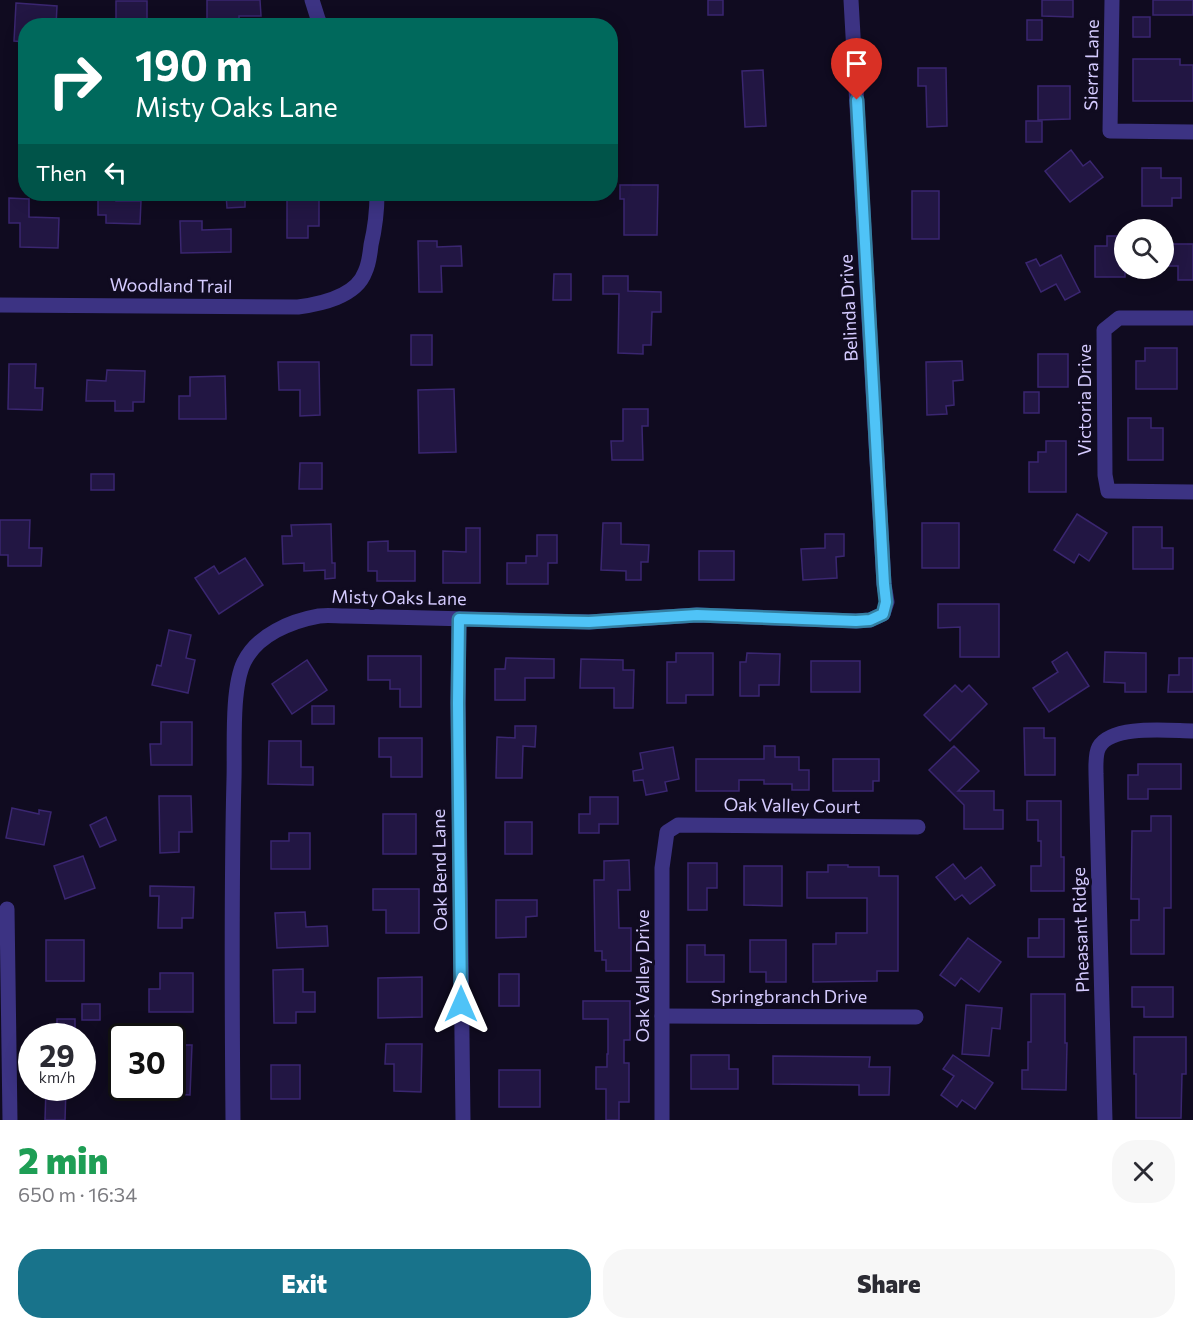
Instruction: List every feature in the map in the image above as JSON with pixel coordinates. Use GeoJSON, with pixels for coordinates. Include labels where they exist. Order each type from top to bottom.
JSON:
{"type":"FeatureCollection","features":[{"type":"Feature","properties":{"kind":"street"},"geometry":{"type":"LineString","coordinates":[[312,0],[317,18]]}},
{"type":"Feature","properties":{"kind":"street","name":"Belinda Drive"},"geometry":{"type":"LineString","coordinates":[[851,0],[886,602],[883,614]]}},
{"type":"Feature","properties":{"kind":"street","name":"Sierra Lane"},"geometry":{"type":"LineString","coordinates":[[1112,0],[1110,131],[1193,132]]}},
{"type":"Feature","properties":{"kind":"street","name":"Woodland Trail"},"geometry":{"type":"LineString","coordinates":[[0,305],[298,307],[322,303],[353,290],[366,272],[377,201]]}},
{"type":"Feature","properties":{"kind":"street","name":"Victoria Drive"},"geometry":{"type":"LineString","coordinates":[[1193,318],[1119,318],[1104,330],[1105,475],[1108,492],[1193,492]]}},
{"type":"Feature","properties":{"kind":"street","name":"Misty Oaks Lane"},"geometry":{"type":"LineString","coordinates":[[233,1120],[235,728],[238,680],[244,662],[253,648],[285,625],[319,616],[589,622],[697,615],[856,621],[870,620],[883,614]]}},
{"type":"Feature","properties":{"kind":"street","name":"Oak Bend Lane"},"geometry":{"type":"LineString","coordinates":[[459,619],[462,1120]]}},
{"type":"Feature","properties":{"kind":"street","name":"Pheasant Ridge"},"geometry":{"type":"LineString","coordinates":[[1105,1120],[1097,752],[1103,742],[1120,734],[1143,730],[1193,731]]}},
{"type":"Feature","properties":{"kind":"street","name":"Oak Valley Court"},"geometry":{"type":"LineString","coordinates":[[667,832],[678,825],[918,827]]}},
{"type":"Feature","properties":{"kind":"street","name":"Oak Valley Drive"},"geometry":{"type":"LineString","coordinates":[[662,1120],[662,868],[667,832]]}},
{"type":"Feature","properties":{"kind":"street"},"geometry":{"type":"LineString","coordinates":[[7,909],[10,1120]]}},
{"type":"Feature","properties":{"kind":"street","name":"Springbranch Drive"},"geometry":{"type":"LineString","coordinates":[[662,1016],[916,1017]]}},
{"type":"Feature","properties":{"kind":"building"},"geometry":{"type":"Polygon","coordinates":[[[207,0],[260,0],[261,16],[207,18],[207,0]]]}},
{"type":"Feature","properties":{"kind":"building"},"geometry":{"type":"Polygon","coordinates":[[[708,0],[723,0],[723,15],[708,15],[708,0]]]}},
{"type":"Feature","properties":{"kind":"building"},"geometry":{"type":"Polygon","coordinates":[[[1042,0],[1073,0],[1073,17],[1042,16],[1042,0]]]}},
{"type":"Feature","properties":{"kind":"building"},"geometry":{"type":"Polygon","coordinates":[[[1153,0],[1193,0],[1193,15],[1153,15],[1153,0]]]}},
{"type":"Feature","properties":{"kind":"building"},"geometry":{"type":"Polygon","coordinates":[[[116,1],[147,1],[147,18],[116,18],[116,1]]]}},
{"type":"Feature","properties":{"kind":"building"},"geometry":{"type":"Polygon","coordinates":[[[16,3],[57,6],[56,18],[18,18],[18,41],[14,41],[16,3]]]}},
{"type":"Feature","properties":{"kind":"building"},"geometry":{"type":"Polygon","coordinates":[[[1133,17],[1150,17],[1150,37],[1133,37],[1133,17]]]}},
{"type":"Feature","properties":{"kind":"building"},"geometry":{"type":"Polygon","coordinates":[[[1027,20],[1042,20],[1042,40],[1027,40],[1027,20]]]}},
{"type":"Feature","properties":{"kind":"building"},"geometry":{"type":"Polygon","coordinates":[[[1133,59],[1180,59],[1180,65],[1193,65],[1193,101],[1133,101],[1133,59]]]}},
{"type":"Feature","properties":{"kind":"building"},"geometry":{"type":"Polygon","coordinates":[[[918,68],[946,68],[947,126],[927,127],[926,86],[918,86],[918,68]]]}},
{"type":"Feature","properties":{"kind":"building"},"geometry":{"type":"Polygon","coordinates":[[[763,70],[766,126],[745,127],[742,71],[763,70]]]}},
{"type":"Feature","properties":{"kind":"building"},"geometry":{"type":"Polygon","coordinates":[[[1038,86],[1070,86],[1070,119],[1038,120],[1038,86]]]}},
{"type":"Feature","properties":{"kind":"building"},"geometry":{"type":"Polygon","coordinates":[[[1026,121],[1042,121],[1042,142],[1026,142],[1026,121]]]}},
{"type":"Feature","properties":{"kind":"building"},"geometry":{"type":"Polygon","coordinates":[[[1071,150],[1083,166],[1090,161],[1103,177],[1070,202],[1045,171],[1071,150]]]}},
{"type":"Feature","properties":{"kind":"building"},"geometry":{"type":"Polygon","coordinates":[[[1142,168],[1161,168],[1161,178],[1181,178],[1181,198],[1172,198],[1172,206],[1142,206],[1142,168]]]}},
{"type":"Feature","properties":{"kind":"building"},"geometry":{"type":"Polygon","coordinates":[[[620,185],[658,185],[657,235],[624,235],[624,199],[620,199],[620,185]]]}},
{"type":"Feature","properties":{"kind":"building"},"geometry":{"type":"Polygon","coordinates":[[[912,191],[939,191],[939,239],[912,239],[912,191]]]}},
{"type":"Feature","properties":{"kind":"building"},"geometry":{"type":"Polygon","coordinates":[[[9,198],[29,201],[29,217],[59,218],[58,248],[20,247],[20,223],[9,223],[9,198]]]}},
{"type":"Feature","properties":{"kind":"building"},"geometry":{"type":"Polygon","coordinates":[[[98,201],[141,201],[140,224],[106,223],[106,215],[98,215],[98,201]]]}},
{"type":"Feature","properties":{"kind":"building"},"geometry":{"type":"Polygon","coordinates":[[[226,201],[245,201],[245,207],[227,208],[226,201]]]}},
{"type":"Feature","properties":{"kind":"building"},"geometry":{"type":"Polygon","coordinates":[[[287,201],[319,201],[319,226],[308,226],[308,238],[287,238],[287,201]]]}},
{"type":"Feature","properties":{"kind":"building"},"geometry":{"type":"Polygon","coordinates":[[[180,221],[202,221],[202,230],[231,229],[231,252],[181,253],[180,221]]]}},
{"type":"Feature","properties":{"kind":"building"},"geometry":{"type":"Polygon","coordinates":[[[1107,236],[1114,236],[1114,277],[1095,277],[1095,246],[1107,246],[1107,236]]]}},
{"type":"Feature","properties":{"kind":"building"},"geometry":{"type":"Polygon","coordinates":[[[418,241],[437,241],[437,247],[461,246],[462,266],[441,266],[442,292],[419,292],[418,241]]]}},
{"type":"Feature","properties":{"kind":"building"},"geometry":{"type":"Polygon","coordinates":[[[1174,244],[1193,244],[1193,280],[1178,280],[1178,266],[1174,266],[1174,244]]]}},
{"type":"Feature","properties":{"kind":"building"},"geometry":{"type":"Polygon","coordinates":[[[1061,255],[1080,292],[1065,300],[1056,284],[1041,292],[1026,263],[1036,259],[1040,266],[1061,255]]]}},
{"type":"Feature","properties":{"kind":"building"},"geometry":{"type":"Polygon","coordinates":[[[554,274],[571,274],[571,300],[553,300],[554,274]]]}},
{"type":"Feature","properties":{"kind":"building"},"geometry":{"type":"Polygon","coordinates":[[[603,276],[628,276],[628,291],[661,292],[661,312],[652,312],[651,345],[643,345],[643,354],[618,353],[619,294],[603,294],[603,276]]]}},
{"type":"Feature","properties":{"kind":"building"},"geometry":{"type":"Polygon","coordinates":[[[411,335],[432,335],[432,365],[411,365],[411,335]]]}},
{"type":"Feature","properties":{"kind":"building"},"geometry":{"type":"Polygon","coordinates":[[[1145,348],[1177,348],[1177,389],[1136,389],[1136,361],[1145,361],[1145,348]]]}},
{"type":"Feature","properties":{"kind":"building"},"geometry":{"type":"Polygon","coordinates":[[[1038,354],[1068,354],[1068,387],[1038,387],[1038,354]]]}},
{"type":"Feature","properties":{"kind":"building"},"geometry":{"type":"Polygon","coordinates":[[[962,361],[963,380],[953,381],[954,405],[946,406],[947,414],[927,415],[926,362],[962,361]]]}},
{"type":"Feature","properties":{"kind":"building"},"geometry":{"type":"Polygon","coordinates":[[[278,362],[319,362],[320,415],[300,416],[300,390],[279,390],[278,362]]]}},
{"type":"Feature","properties":{"kind":"building"},"geometry":{"type":"Polygon","coordinates":[[[9,364],[36,364],[35,388],[43,388],[42,410],[8,409],[9,364]]]}},
{"type":"Feature","properties":{"kind":"building"},"geometry":{"type":"Polygon","coordinates":[[[107,370],[145,371],[144,402],[133,402],[133,411],[115,411],[115,401],[86,401],[87,380],[106,381],[107,370]]]}},
{"type":"Feature","properties":{"kind":"building"},"geometry":{"type":"Polygon","coordinates":[[[225,376],[226,419],[179,419],[179,396],[190,396],[190,377],[225,376]]]}},
{"type":"Feature","properties":{"kind":"building"},"geometry":{"type":"Polygon","coordinates":[[[454,389],[456,452],[419,453],[418,390],[454,389]]]}},
{"type":"Feature","properties":{"kind":"building"},"geometry":{"type":"Polygon","coordinates":[[[1024,392],[1039,392],[1039,413],[1024,413],[1024,392]]]}},
{"type":"Feature","properties":{"kind":"building"},"geometry":{"type":"Polygon","coordinates":[[[623,409],[648,409],[648,426],[642,426],[643,460],[612,460],[611,441],[623,441],[623,409]]]}},
{"type":"Feature","properties":{"kind":"building"},"geometry":{"type":"Polygon","coordinates":[[[1128,418],[1151,418],[1151,428],[1163,428],[1163,460],[1128,460],[1128,418]]]}},
{"type":"Feature","properties":{"kind":"building"},"geometry":{"type":"Polygon","coordinates":[[[1046,441],[1066,441],[1066,492],[1029,492],[1029,462],[1038,462],[1038,452],[1046,452],[1046,441]]]}},
{"type":"Feature","properties":{"kind":"building"},"geometry":{"type":"Polygon","coordinates":[[[300,463],[322,463],[322,489],[299,489],[300,463]]]}},
{"type":"Feature","properties":{"kind":"building"},"geometry":{"type":"Polygon","coordinates":[[[91,474],[114,474],[114,490],[91,490],[91,474]]]}},
{"type":"Feature","properties":{"kind":"building"},"geometry":{"type":"Polygon","coordinates":[[[1077,514],[1107,533],[1089,561],[1079,554],[1074,563],[1054,550],[1077,514]]]}},
{"type":"Feature","properties":{"kind":"building"},"geometry":{"type":"Polygon","coordinates":[[[0,520],[30,520],[29,548],[42,548],[41,566],[8,566],[8,555],[0,555],[0,520]]]}},
{"type":"Feature","properties":{"kind":"building"},"geometry":{"type":"Polygon","coordinates":[[[603,523],[621,523],[621,544],[649,545],[648,562],[641,562],[641,580],[626,580],[626,571],[601,570],[603,523]]]}},
{"type":"Feature","properties":{"kind":"building"},"geometry":{"type":"Polygon","coordinates":[[[922,523],[959,523],[959,568],[922,568],[922,523]]]}},
{"type":"Feature","properties":{"kind":"building"},"geometry":{"type":"Polygon","coordinates":[[[331,524],[332,563],[335,563],[335,578],[325,579],[325,570],[304,571],[304,563],[283,564],[282,536],[292,536],[291,525],[331,524]]]}},
{"type":"Feature","properties":{"kind":"building"},"geometry":{"type":"Polygon","coordinates":[[[1133,527],[1162,527],[1162,548],[1173,548],[1173,569],[1133,569],[1133,527]]]}},
{"type":"Feature","properties":{"kind":"building"},"geometry":{"type":"Polygon","coordinates":[[[466,528],[480,528],[480,583],[443,583],[443,551],[466,552],[466,528]]]}},
{"type":"Feature","properties":{"kind":"building"},"geometry":{"type":"Polygon","coordinates":[[[825,534],[844,534],[844,556],[836,557],[837,578],[803,580],[801,549],[825,548],[825,534]]]}},
{"type":"Feature","properties":{"kind":"building"},"geometry":{"type":"Polygon","coordinates":[[[537,535],[557,535],[557,563],[548,563],[548,584],[507,584],[507,563],[526,563],[526,556],[537,556],[537,535]]]}},
{"type":"Feature","properties":{"kind":"building"},"geometry":{"type":"Polygon","coordinates":[[[388,541],[388,551],[415,551],[415,581],[377,581],[377,571],[368,571],[368,542],[388,541]]]}},
{"type":"Feature","properties":{"kind":"building"},"geometry":{"type":"Polygon","coordinates":[[[699,551],[734,551],[734,580],[699,580],[699,551]]]}},
{"type":"Feature","properties":{"kind":"building"},"geometry":{"type":"Polygon","coordinates":[[[245,558],[263,585],[219,614],[195,578],[214,566],[219,574],[245,558]]]}},
{"type":"Feature","properties":{"kind":"building"},"geometry":{"type":"Polygon","coordinates":[[[938,604],[999,604],[999,657],[960,657],[960,627],[938,628],[938,604]]]}},
{"type":"Feature","properties":{"kind":"building"},"geometry":{"type":"Polygon","coordinates":[[[169,630],[191,635],[186,658],[195,660],[188,693],[152,685],[157,665],[161,666],[169,630]]]}},
{"type":"Feature","properties":{"kind":"building"},"geometry":{"type":"Polygon","coordinates":[[[1067,652],[1089,686],[1049,712],[1033,688],[1058,672],[1052,662],[1067,652]]]}},
{"type":"Feature","properties":{"kind":"building"},"geometry":{"type":"Polygon","coordinates":[[[1105,652],[1146,653],[1146,692],[1125,692],[1125,683],[1104,682],[1105,652]]]}},
{"type":"Feature","properties":{"kind":"building"},"geometry":{"type":"Polygon","coordinates":[[[676,653],[713,653],[713,695],[686,695],[686,703],[667,703],[667,662],[676,662],[676,653]]]}},
{"type":"Feature","properties":{"kind":"building"},"geometry":{"type":"Polygon","coordinates":[[[747,653],[780,654],[779,685],[759,685],[759,696],[740,696],[740,662],[746,662],[747,653]]]}},
{"type":"Feature","properties":{"kind":"building"},"geometry":{"type":"Polygon","coordinates":[[[368,656],[421,656],[421,707],[400,707],[400,689],[390,689],[390,680],[368,680],[368,656]]]}},
{"type":"Feature","properties":{"kind":"building"},"geometry":{"type":"Polygon","coordinates":[[[506,658],[554,659],[554,678],[525,678],[525,700],[495,700],[495,669],[505,669],[506,658]]]}},
{"type":"Feature","properties":{"kind":"building"},"geometry":{"type":"Polygon","coordinates":[[[1179,658],[1193,658],[1193,692],[1168,692],[1169,675],[1179,675],[1179,658]]]}},
{"type":"Feature","properties":{"kind":"building"},"geometry":{"type":"Polygon","coordinates":[[[581,659],[623,660],[623,670],[634,670],[633,708],[614,708],[614,688],[580,688],[581,659]]]}},
{"type":"Feature","properties":{"kind":"building"},"geometry":{"type":"Polygon","coordinates":[[[307,660],[327,690],[292,714],[272,684],[307,660]]]}},
{"type":"Feature","properties":{"kind":"building"},"geometry":{"type":"Polygon","coordinates":[[[811,661],[860,661],[860,692],[811,692],[811,661]]]}},
{"type":"Feature","properties":{"kind":"building"},"geometry":{"type":"Polygon","coordinates":[[[955,685],[962,692],[969,685],[987,704],[950,741],[924,715],[955,685]]]}},
{"type":"Feature","properties":{"kind":"building"},"geometry":{"type":"Polygon","coordinates":[[[312,706],[334,706],[334,724],[312,724],[312,706]]]}},
{"type":"Feature","properties":{"kind":"building"},"geometry":{"type":"Polygon","coordinates":[[[161,722],[192,722],[192,765],[151,765],[150,744],[161,744],[161,722]]]}},
{"type":"Feature","properties":{"kind":"building"},"geometry":{"type":"Polygon","coordinates":[[[515,726],[536,726],[535,747],[523,746],[522,778],[496,778],[497,737],[515,738],[515,726]]]}},
{"type":"Feature","properties":{"kind":"building"},"geometry":{"type":"Polygon","coordinates":[[[1024,728],[1044,728],[1044,738],[1055,738],[1055,775],[1025,775],[1024,728]]]}},
{"type":"Feature","properties":{"kind":"building"},"geometry":{"type":"Polygon","coordinates":[[[379,738],[422,738],[422,777],[391,777],[391,757],[379,757],[379,738]]]}},
{"type":"Feature","properties":{"kind":"building"},"geometry":{"type":"Polygon","coordinates":[[[269,741],[301,741],[301,767],[313,767],[313,785],[268,784],[269,741]]]}},
{"type":"Feature","properties":{"kind":"building"},"geometry":{"type":"Polygon","coordinates":[[[764,746],[775,746],[775,757],[799,757],[799,770],[809,770],[809,790],[792,790],[792,784],[764,784],[764,780],[739,780],[739,791],[696,791],[696,759],[764,759],[764,746]]]}},
{"type":"Feature","properties":{"kind":"building"},"geometry":{"type":"Polygon","coordinates":[[[954,746],[979,771],[958,791],[994,791],[994,810],[1003,810],[1003,829],[964,829],[964,805],[929,770],[954,746]]]}},
{"type":"Feature","properties":{"kind":"building"},"geometry":{"type":"Polygon","coordinates":[[[673,747],[679,779],[665,782],[667,791],[646,795],[643,780],[634,781],[633,771],[643,769],[640,753],[673,747]]]}},
{"type":"Feature","properties":{"kind":"building"},"geometry":{"type":"Polygon","coordinates":[[[833,759],[879,759],[879,781],[873,781],[873,791],[833,791],[833,759]]]}},
{"type":"Feature","properties":{"kind":"building"},"geometry":{"type":"Polygon","coordinates":[[[1138,764],[1181,764],[1181,789],[1148,789],[1148,799],[1128,799],[1128,775],[1138,775],[1138,764]]]}},
{"type":"Feature","properties":{"kind":"building"},"geometry":{"type":"Polygon","coordinates":[[[159,796],[191,796],[192,832],[179,832],[179,852],[160,853],[159,796]]]}},
{"type":"Feature","properties":{"kind":"building"},"geometry":{"type":"Polygon","coordinates":[[[590,797],[618,797],[618,824],[599,824],[599,833],[579,833],[579,814],[590,814],[590,797]]]}},
{"type":"Feature","properties":{"kind":"building"},"geometry":{"type":"Polygon","coordinates":[[[1027,801],[1061,801],[1061,857],[1064,857],[1064,891],[1031,891],[1031,866],[1041,866],[1041,841],[1038,841],[1038,820],[1027,820],[1027,801]]]}},
{"type":"Feature","properties":{"kind":"building"},"geometry":{"type":"Polygon","coordinates":[[[12,808],[39,814],[39,810],[51,812],[44,845],[6,838],[12,808]]]}},
{"type":"Feature","properties":{"kind":"building"},"geometry":{"type":"Polygon","coordinates":[[[383,814],[416,814],[416,854],[383,854],[383,814]]]}},
{"type":"Feature","properties":{"kind":"building"},"geometry":{"type":"Polygon","coordinates":[[[1151,816],[1171,816],[1171,908],[1164,908],[1164,954],[1131,954],[1131,920],[1139,920],[1139,899],[1131,899],[1132,831],[1151,831],[1151,816]]]}},
{"type":"Feature","properties":{"kind":"building"},"geometry":{"type":"Polygon","coordinates":[[[106,817],[116,840],[100,847],[90,825],[106,817]]]}},
{"type":"Feature","properties":{"kind":"building"},"geometry":{"type":"Polygon","coordinates":[[[505,822],[532,822],[532,854],[505,854],[505,822]]]}},
{"type":"Feature","properties":{"kind":"building"},"geometry":{"type":"Polygon","coordinates":[[[289,833],[310,833],[310,869],[271,869],[271,841],[289,841],[289,833]]]}},
{"type":"Feature","properties":{"kind":"building"},"geometry":{"type":"Polygon","coordinates":[[[83,856],[95,888],[65,899],[54,866],[83,856]]]}},
{"type":"Feature","properties":{"kind":"building"},"geometry":{"type":"Polygon","coordinates":[[[629,860],[630,890],[618,890],[619,928],[631,928],[631,971],[606,971],[606,960],[602,960],[602,951],[595,951],[594,880],[604,880],[604,861],[629,860]]]}},
{"type":"Feature","properties":{"kind":"building"},"geometry":{"type":"Polygon","coordinates":[[[688,863],[717,863],[717,888],[707,888],[707,910],[688,910],[688,863]]]}},
{"type":"Feature","properties":{"kind":"building"},"geometry":{"type":"Polygon","coordinates":[[[953,864],[965,879],[981,867],[995,885],[970,904],[962,895],[955,900],[936,877],[953,864]]]}},
{"type":"Feature","properties":{"kind":"building"},"geometry":{"type":"Polygon","coordinates":[[[828,865],[879,867],[879,876],[898,876],[898,971],[877,971],[877,981],[813,982],[813,944],[836,944],[836,933],[867,933],[867,898],[807,898],[807,872],[828,872],[828,865]]]}},
{"type":"Feature","properties":{"kind":"building"},"geometry":{"type":"Polygon","coordinates":[[[744,866],[782,866],[782,906],[744,905],[744,866]]]}},
{"type":"Feature","properties":{"kind":"building"},"geometry":{"type":"Polygon","coordinates":[[[150,886],[194,887],[193,918],[182,918],[182,928],[158,928],[159,896],[150,896],[150,886]]]}},
{"type":"Feature","properties":{"kind":"building"},"geometry":{"type":"Polygon","coordinates":[[[373,889],[419,889],[419,933],[386,933],[386,910],[373,910],[373,889]]]}},
{"type":"Feature","properties":{"kind":"building"},"geometry":{"type":"Polygon","coordinates":[[[496,900],[537,900],[537,916],[526,917],[526,937],[496,938],[496,900]]]}},
{"type":"Feature","properties":{"kind":"building"},"geometry":{"type":"Polygon","coordinates":[[[305,912],[306,927],[327,926],[328,946],[277,948],[275,913],[305,912]]]}},
{"type":"Feature","properties":{"kind":"building"},"geometry":{"type":"Polygon","coordinates":[[[1039,919],[1064,919],[1064,957],[1028,957],[1028,938],[1039,938],[1039,919]]]}},
{"type":"Feature","properties":{"kind":"building"},"geometry":{"type":"Polygon","coordinates":[[[968,938],[1001,962],[979,992],[961,978],[955,986],[940,975],[968,938]]]}},
{"type":"Feature","properties":{"kind":"building"},"geometry":{"type":"Polygon","coordinates":[[[46,940],[84,940],[84,981],[46,981],[46,940]]]}},
{"type":"Feature","properties":{"kind":"building"},"geometry":{"type":"Polygon","coordinates":[[[750,940],[786,940],[786,982],[766,982],[766,972],[750,972],[750,940]]]}},
{"type":"Feature","properties":{"kind":"building"},"geometry":{"type":"Polygon","coordinates":[[[687,945],[705,945],[705,955],[724,955],[724,982],[687,982],[687,945]]]}},
{"type":"Feature","properties":{"kind":"building"},"geometry":{"type":"Polygon","coordinates":[[[303,969],[303,992],[315,992],[315,1012],[296,1012],[296,1023],[274,1023],[273,970],[303,969]]]}},
{"type":"Feature","properties":{"kind":"building"},"geometry":{"type":"Polygon","coordinates":[[[160,973],[193,973],[193,1012],[149,1012],[149,989],[160,989],[160,973]]]}},
{"type":"Feature","properties":{"kind":"building"},"geometry":{"type":"Polygon","coordinates":[[[499,974],[519,974],[519,1006],[499,1006],[499,974]]]}},
{"type":"Feature","properties":{"kind":"building"},"geometry":{"type":"Polygon","coordinates":[[[422,977],[422,1017],[378,1018],[378,978],[422,977]]]}},
{"type":"Feature","properties":{"kind":"building"},"geometry":{"type":"Polygon","coordinates":[[[1132,987],[1173,987],[1173,1017],[1144,1017],[1144,1007],[1132,1007],[1132,987]]]}},
{"type":"Feature","properties":{"kind":"building"},"geometry":{"type":"Polygon","coordinates":[[[1031,994],[1065,994],[1066,1090],[1022,1089],[1022,1070],[1028,1070],[1028,1042],[1031,1042],[1031,994]]]}},
{"type":"Feature","properties":{"kind":"building"},"geometry":{"type":"Polygon","coordinates":[[[583,1001],[630,1001],[630,1040],[624,1040],[624,1063],[629,1063],[629,1102],[619,1102],[619,1120],[606,1120],[606,1089],[596,1089],[596,1067],[607,1067],[608,1019],[583,1019],[583,1001]]]}},
{"type":"Feature","properties":{"kind":"building"},"geometry":{"type":"Polygon","coordinates":[[[82,1004],[100,1004],[100,1020],[82,1020],[82,1004]]]}},
{"type":"Feature","properties":{"kind":"building"},"geometry":{"type":"Polygon","coordinates":[[[966,1005],[1002,1008],[1000,1029],[992,1028],[989,1056],[962,1054],[966,1005]]]}},
{"type":"Feature","properties":{"kind":"building"},"geometry":{"type":"Polygon","coordinates":[[[57,1019],[75,1019],[75,1023],[57,1023],[57,1019]]]}},
{"type":"Feature","properties":{"kind":"building"},"geometry":{"type":"Polygon","coordinates":[[[1134,1037],[1186,1037],[1186,1074],[1182,1074],[1181,1118],[1136,1118],[1134,1037]]]}},
{"type":"Feature","properties":{"kind":"building"},"geometry":{"type":"Polygon","coordinates":[[[386,1044],[422,1044],[421,1092],[394,1091],[394,1064],[385,1064],[386,1044]]]}},
{"type":"Feature","properties":{"kind":"building"},"geometry":{"type":"Polygon","coordinates":[[[186,1045],[192,1045],[190,1095],[186,1095],[186,1045]]]}},
{"type":"Feature","properties":{"kind":"building"},"geometry":{"type":"Polygon","coordinates":[[[691,1055],[729,1055],[729,1069],[738,1069],[738,1089],[691,1089],[691,1055]]]}},
{"type":"Feature","properties":{"kind":"building"},"geometry":{"type":"Polygon","coordinates":[[[953,1055],[993,1083],[975,1109],[962,1100],[957,1107],[941,1095],[954,1076],[943,1069],[953,1055]]]}},
{"type":"Feature","properties":{"kind":"building"},"geometry":{"type":"Polygon","coordinates":[[[773,1056],[870,1057],[869,1067],[890,1067],[889,1095],[859,1095],[859,1085],[773,1084],[773,1056]]]}},
{"type":"Feature","properties":{"kind":"building"},"geometry":{"type":"Polygon","coordinates":[[[271,1065],[300,1065],[300,1099],[271,1099],[271,1065]]]}},
{"type":"Feature","properties":{"kind":"building"},"geometry":{"type":"Polygon","coordinates":[[[499,1070],[540,1070],[540,1107],[499,1107],[499,1070]]]}},
{"type":"Feature","properties":{"kind":"building"},"geometry":{"type":"Polygon","coordinates":[[[46,1101],[66,1101],[65,1120],[45,1120],[46,1101]]]}},
{"type":"Feature","properties":{"kind":"route"},"geometry":{"type":"LineString","coordinates":[[461,1004],[459,619],[589,622],[697,615],[856,621],[870,620],[883,614],[886,602],[857,100]]}}]}
